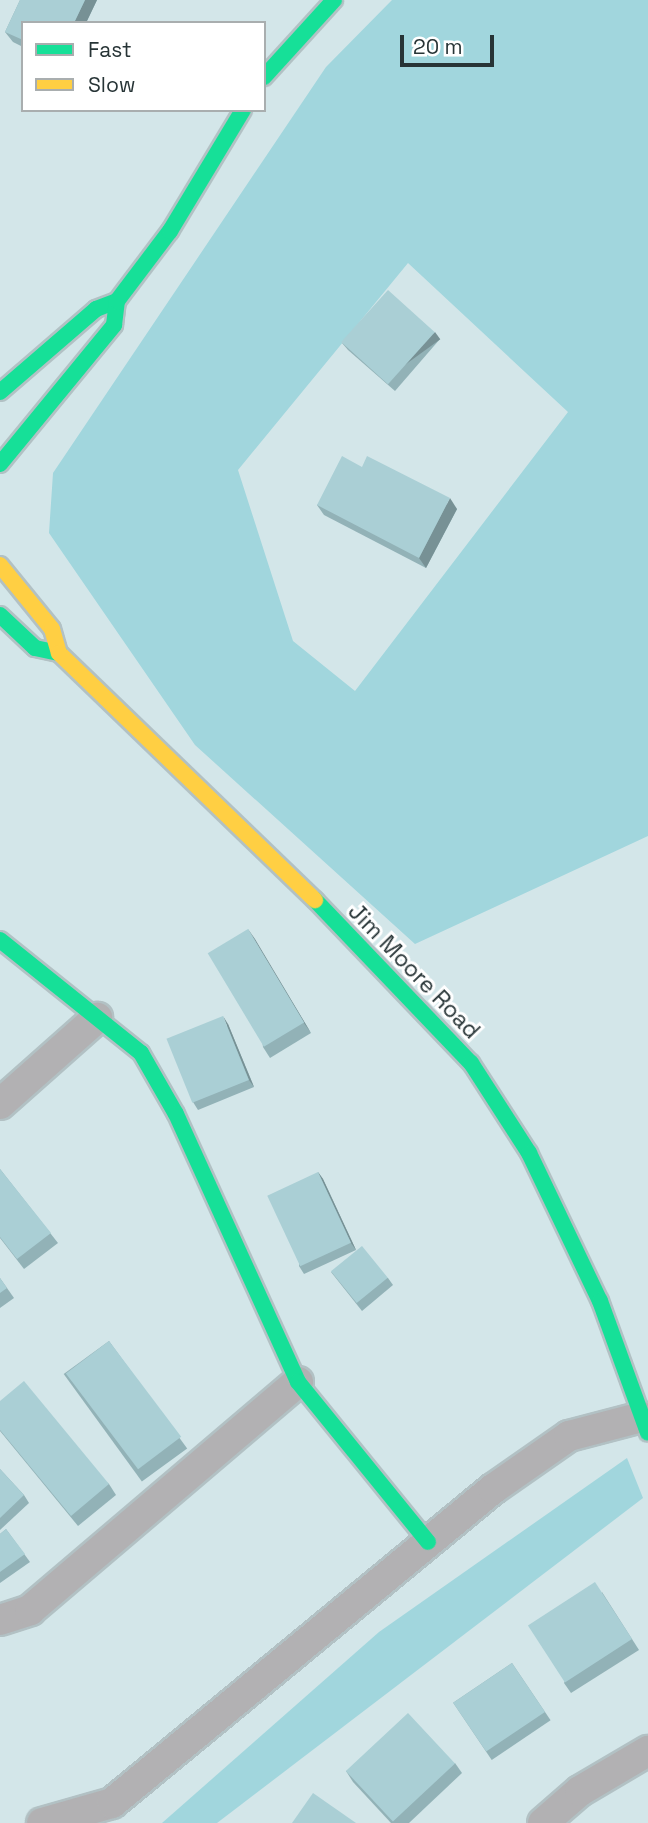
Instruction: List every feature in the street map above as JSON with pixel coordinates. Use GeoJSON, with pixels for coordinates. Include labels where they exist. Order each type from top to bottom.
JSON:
{"type":"FeatureCollection","features":[{"type":"Feature","properties":{"kind":"street"},"geometry":{"type":"LineString","coordinates":[[266,75],[334,0]]}},
{"type":"Feature","properties":{"kind":"street"},"geometry":{"type":"LineString","coordinates":[[0,464],[114,325],[117,301],[170,231],[242,112]]}},
{"type":"Feature","properties":{"kind":"street"},"geometry":{"type":"LineString","coordinates":[[0,392],[96,309],[117,301]]}},
{"type":"Feature","properties":{"kind":"street","name":"Jim Moore Road"},"geometry":{"type":"LineString","coordinates":[[0,565],[52,629],[59,653],[368,951],[471,1063],[528,1153],[600,1301],[645,1425]]}},
{"type":"Feature","properties":{"kind":"street","name":"Jim Moore Road"},"geometry":{"type":"LineString","coordinates":[[0,615],[35,648],[59,653]]}},
{"type":"Feature","properties":{"kind":"street"},"geometry":{"type":"LineString","coordinates":[[0,940],[141,1053],[176,1114],[298,1382],[428,1542]]}},
{"type":"Feature","properties":{"kind":"street"},"geometry":{"type":"LineString","coordinates":[[0,1104],[97,1018]]}},
{"type":"Feature","properties":{"kind":"street"},"geometry":{"type":"LineString","coordinates":[[0,1620],[30,1610],[298,1382]]}},
{"type":"Feature","properties":{"kind":"street"},"geometry":{"type":"LineString","coordinates":[[42,1823],[112,1802],[428,1542],[569,1436],[645,1425]]}},
{"type":"Feature","properties":{"kind":"street"},"geometry":{"type":"LineString","coordinates":[[543,1823],[580,1791],[648,1751]]}},
{"type":"Feature","properties":{"kind":"shaded area"},"geometry":{"type":"Polygon","coordinates":[[[392,0],[648,0],[648,836],[415,944],[195,745],[49,533],[53,473],[326,67],[392,0]],[[408,263],[238,470],[293,641],[355,691],[568,412],[408,263]]]}},
{"type":"Feature","properties":{"kind":"shaded area"},"geometry":{"type":"Polygon","coordinates":[[[627,1458],[643,1498],[217,1823],[162,1823],[379,1632],[627,1458]]]}},
{"type":"Feature","properties":{"kind":"building"},"geometry":{"type":"Polygon","coordinates":[[[20,0],[85,0],[75,21],[21,21],[21,39],[5,32],[20,0]]]}},
{"type":"Feature","properties":{"kind":"building"},"geometry":{"type":"Polygon","coordinates":[[[388,290],[435,332],[388,384],[341,342],[388,290]]]}},
{"type":"Feature","properties":{"kind":"building"},"geometry":{"type":"Polygon","coordinates":[[[342,456],[362,467],[367,456],[450,498],[419,558],[317,505],[342,456]]]}},
{"type":"Feature","properties":{"kind":"building"},"geometry":{"type":"Polygon","coordinates":[[[248,929],[304,1022],[264,1047],[208,953],[248,929]]]}},
{"type":"Feature","properties":{"kind":"building"},"geometry":{"type":"Polygon","coordinates":[[[223,1016],[249,1080],[192,1103],[166,1039],[223,1016]]]}},
{"type":"Feature","properties":{"kind":"building"},"geometry":{"type":"Polygon","coordinates":[[[0,1169],[51,1233],[17,1259],[0,1237],[0,1169]]]}},
{"type":"Feature","properties":{"kind":"building"},"geometry":{"type":"Polygon","coordinates":[[[318,1172],[351,1243],[300,1266],[267,1196],[318,1172]]]}},
{"type":"Feature","properties":{"kind":"building"},"geometry":{"type":"Polygon","coordinates":[[[362,1246],[388,1278],[357,1303],[331,1271],[362,1246]]]}},
{"type":"Feature","properties":{"kind":"building"},"geometry":{"type":"Polygon","coordinates":[[[0,1278],[7,1288],[0,1293],[0,1278]]]}},
{"type":"Feature","properties":{"kind":"building"},"geometry":{"type":"Polygon","coordinates":[[[109,1341],[181,1437],[138,1469],[66,1373],[109,1341]]]}},
{"type":"Feature","properties":{"kind":"building"},"geometry":{"type":"Polygon","coordinates":[[[24,1381],[109,1484],[71,1516],[0,1430],[0,1401],[24,1381]]]}},
{"type":"Feature","properties":{"kind":"building"},"geometry":{"type":"Polygon","coordinates":[[[0,1469],[24,1495],[0,1518],[0,1469]]]}},
{"type":"Feature","properties":{"kind":"building"},"geometry":{"type":"Polygon","coordinates":[[[6,1529],[25,1554],[0,1572],[0,1534],[6,1529]]]}},
{"type":"Feature","properties":{"kind":"building"},"geometry":{"type":"Polygon","coordinates":[[[595,1582],[632,1639],[565,1683],[528,1626],[595,1582]]]}},
{"type":"Feature","properties":{"kind":"building"},"geometry":{"type":"Polygon","coordinates":[[[512,1663],[545,1712],[486,1752],[453,1703],[512,1663]]]}},
{"type":"Feature","properties":{"kind":"building"},"geometry":{"type":"Polygon","coordinates":[[[408,1713],[455,1763],[393,1821],[346,1771],[408,1713]]]}},
{"type":"Feature","properties":{"kind":"building"},"geometry":{"type":"Polygon","coordinates":[[[313,1793],[356,1823],[292,1823],[313,1793]]]}},
{"type":"Feature","properties":{"kind":"traffic: fast"},"geometry":{"type":"LineString","coordinates":[[266,75],[334,0]]}},
{"type":"Feature","properties":{"kind":"traffic: fast"},"geometry":{"type":"LineString","coordinates":[[0,464],[114,325],[117,301],[170,231],[242,112]]}},
{"type":"Feature","properties":{"kind":"traffic: fast"},"geometry":{"type":"LineString","coordinates":[[0,392],[96,309],[117,301]]}},
{"type":"Feature","properties":{"kind":"traffic: fast"},"geometry":{"type":"LineString","coordinates":[[0,615],[35,648],[59,653]]}},
{"type":"Feature","properties":{"kind":"traffic: fast"},"geometry":{"type":"LineString","coordinates":[[315,900],[471,1063],[529,1153],[600,1301],[648,1433]]}},
{"type":"Feature","properties":{"kind":"traffic: fast"},"geometry":{"type":"LineString","coordinates":[[0,940],[141,1053],[176,1114],[298,1382],[428,1542]]}},
{"type":"Feature","properties":{"kind":"traffic: slow"},"geometry":{"type":"LineString","coordinates":[[0,565],[52,629],[59,653],[315,900]]}}]}
